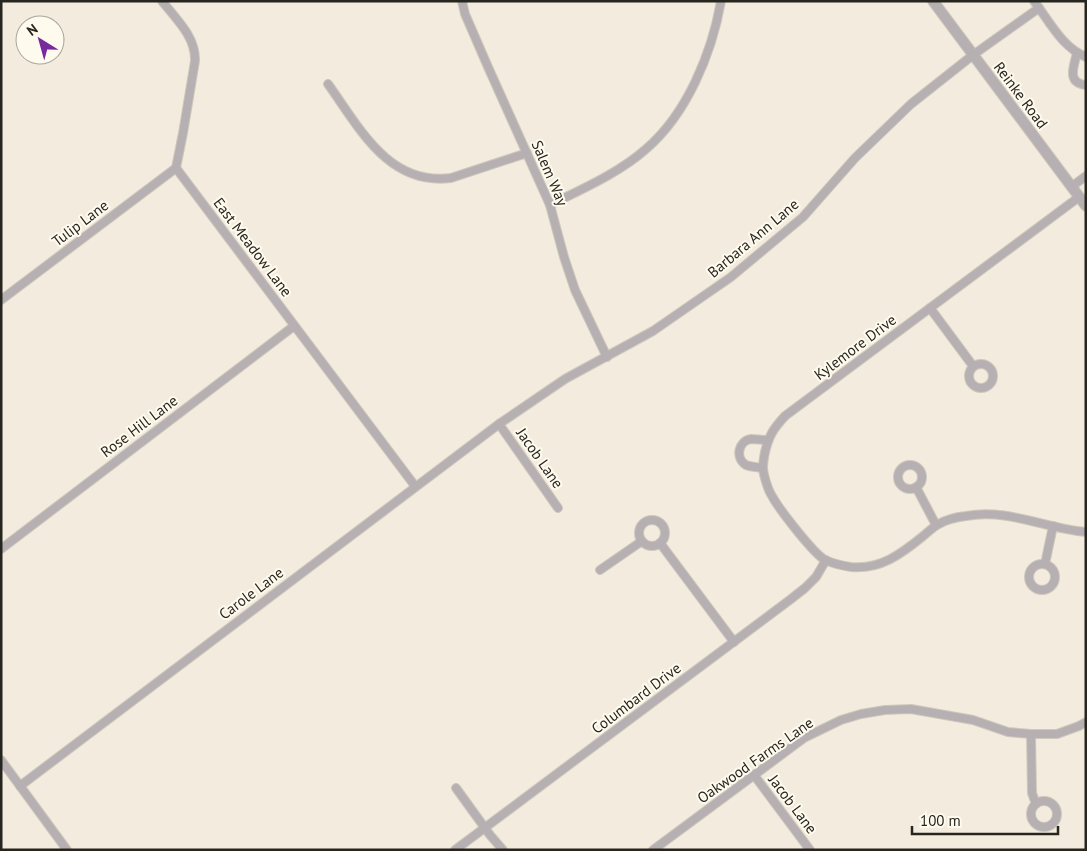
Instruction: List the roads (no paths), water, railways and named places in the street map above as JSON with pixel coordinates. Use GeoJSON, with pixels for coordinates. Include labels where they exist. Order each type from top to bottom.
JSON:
{"type":"FeatureCollection","features":[{"type":"Feature","properties":{"kind":"street"},"geometry":{"type":"LineString","coordinates":[[162,1],[189,36],[195,51],[184,133],[176,168]]}},
{"type":"Feature","properties":{"kind":"street","name":"Salem Way"},"geometry":{"type":"LineString","coordinates":[[462,1],[465,14],[550,205],[575,290],[606,357]]}},
{"type":"Feature","properties":{"kind":"street"},"geometry":{"type":"LineString","coordinates":[[550,205],[622,166],[648,148],[667,126],[682,107],[710,47],[718,22],[721,1]]}},
{"type":"Feature","properties":{"kind":"street","name":"Reinke Road"},"geometry":{"type":"LineString","coordinates":[[933,1],[1086,206]]}},
{"type":"Feature","properties":{"kind":"street"},"geometry":{"type":"LineString","coordinates":[[1037,4],[1063,41],[1077,53],[1086,57]]}},
{"type":"Feature","properties":{"kind":"street","name":"Barbara Ann Lane"},"geometry":{"type":"LineString","coordinates":[[499,424],[565,379],[661,326],[724,283],[803,217],[855,158],[911,104],[1037,4]]}},
{"type":"Feature","properties":{"kind":"street"},"geometry":{"type":"LineString","coordinates":[[1077,53],[1073,74],[1075,81],[1086,85]]}},
{"type":"Feature","properties":{"kind":"street"},"geometry":{"type":"LineString","coordinates":[[328,84],[368,140],[381,154],[395,166],[416,175],[440,180],[451,178],[527,153]]}},
{"type":"Feature","properties":{"kind":"street","name":"Tulip Lane"},"geometry":{"type":"LineString","coordinates":[[1,300],[176,168]]}},
{"type":"Feature","properties":{"kind":"street","name":"East Meadow Lane"},"geometry":{"type":"LineString","coordinates":[[176,168],[415,486]]}},
{"type":"Feature","properties":{"kind":"street"},"geometry":{"type":"LineString","coordinates":[[1071,187],[1086,176]]}},
{"type":"Feature","properties":{"kind":"street","name":"Kylemore Drive"},"geometry":{"type":"LineString","coordinates":[[826,560],[811,547],[770,494],[763,468],[768,440],[773,430],[785,416],[1079,197]]}},
{"type":"Feature","properties":{"kind":"street"},"geometry":{"type":"LineString","coordinates":[[930,308],[973,366]]}},
{"type":"Feature","properties":{"kind":"street","name":"Rose Hill Lane"},"geometry":{"type":"LineString","coordinates":[[1,549],[294,326]]}},
{"type":"Feature","properties":{"kind":"street","name":"Carole Lane"},"geometry":{"type":"LineString","coordinates":[[20,786],[499,424]]}},
{"type":"Feature","properties":{"kind":"street","name":"Jacob Lane"},"geometry":{"type":"LineString","coordinates":[[499,424],[558,508]]}},
{"type":"Feature","properties":{"kind":"street"},"geometry":{"type":"LineString","coordinates":[[763,468],[746,464],[739,454],[742,445],[748,440],[768,440]]}},
{"type":"Feature","properties":{"kind":"street"},"geometry":{"type":"LineString","coordinates":[[916,487],[936,525]]}},
{"type":"Feature","properties":{"kind":"street"},"geometry":{"type":"LineString","coordinates":[[826,560],[849,567],[865,567],[880,564],[893,559],[906,550],[936,525],[966,516],[995,514],[1014,516],[1086,532]]}},
{"type":"Feature","properties":{"kind":"street"},"geometry":{"type":"LineString","coordinates":[[653,520],[661,523],[665,536],[660,543],[652,546],[642,541],[638,533],[641,524],[653,520]]}},
{"type":"Feature","properties":{"kind":"street"},"geometry":{"type":"LineString","coordinates":[[1045,564],[1053,526]]}},
{"type":"Feature","properties":{"kind":"street"},"geometry":{"type":"LineString","coordinates":[[600,570],[642,541]]}},
{"type":"Feature","properties":{"kind":"street"},"geometry":{"type":"LineString","coordinates":[[660,543],[734,642]]}},
{"type":"Feature","properties":{"kind":"street","name":"Columbard Drive"},"geometry":{"type":"LineString","coordinates":[[454,850],[805,588],[816,576],[826,560]]}},
{"type":"Feature","properties":{"kind":"street","name":"Oakwood Farms Lane"},"geometry":{"type":"LineString","coordinates":[[659,848],[804,738],[841,720],[860,714],[911,708],[973,720],[1008,732],[1031,734],[1057,734],[1086,722]]}},
{"type":"Feature","properties":{"kind":"street"},"geometry":{"type":"LineString","coordinates":[[1031,734],[1032,793],[1036,804]]}},
{"type":"Feature","properties":{"kind":"street"},"geometry":{"type":"LineString","coordinates":[[1,760],[67,850]]}},
{"type":"Feature","properties":{"kind":"street","name":"Jacob Lane"},"geometry":{"type":"LineString","coordinates":[[754,775],[810,850]]}},
{"type":"Feature","properties":{"kind":"street"},"geometry":{"type":"LineString","coordinates":[[456,788],[503,850]]}}]}
